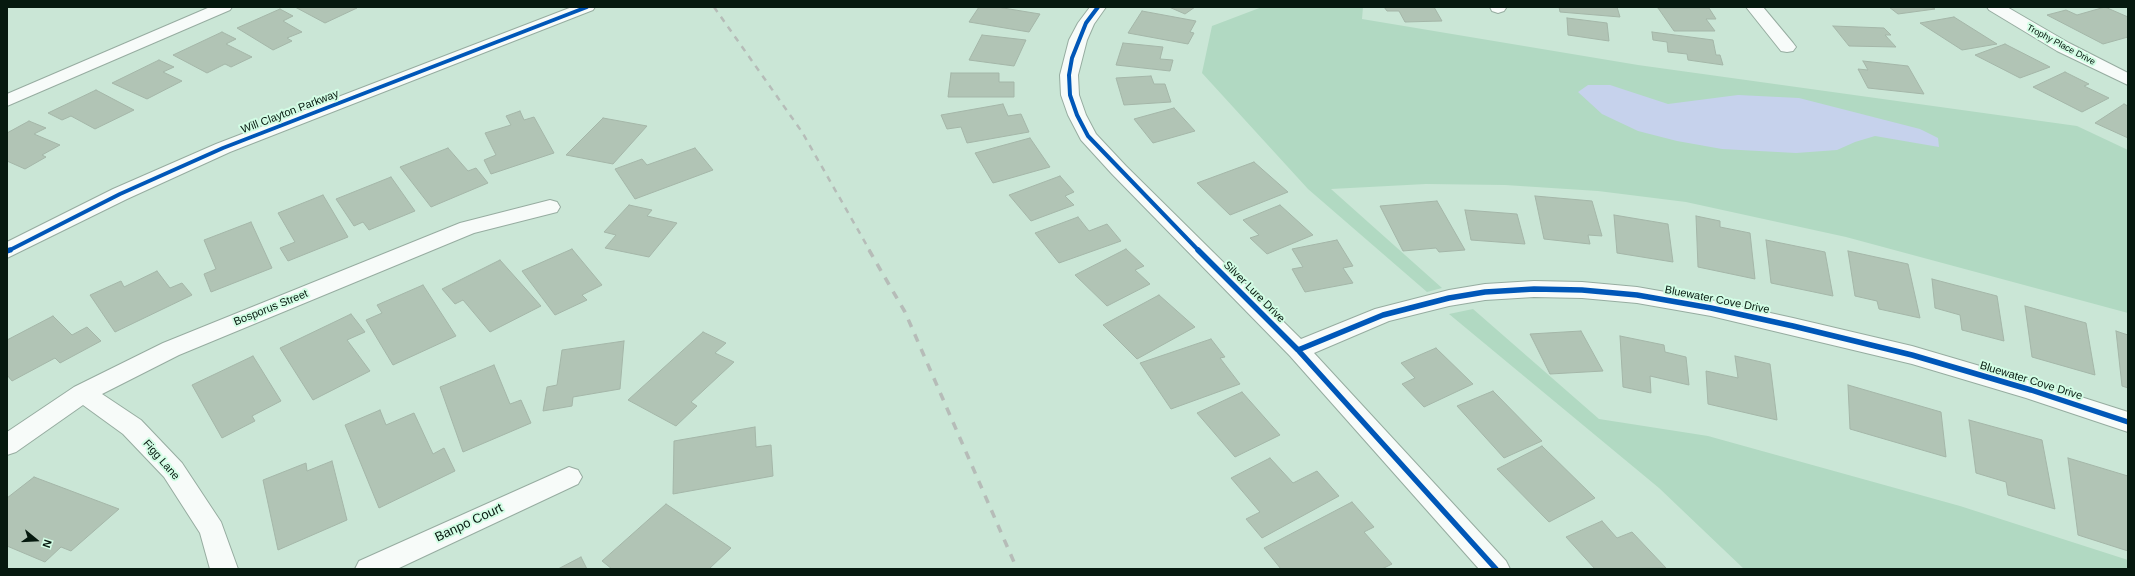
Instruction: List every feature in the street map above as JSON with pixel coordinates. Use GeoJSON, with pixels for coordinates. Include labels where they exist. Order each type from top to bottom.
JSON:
{"type":"FeatureCollection","features":[{"type":"Feature","properties":{"kind":"street"},"geometry":{"type":"LineString","coordinates":[[7,101],[224,7]]}},
{"type":"Feature","properties":{"kind":"street","name":"Will Clayton Parkway"},"geometry":{"type":"LineString","coordinates":[[7,251],[120,194],[223,148],[587,7]]}},
{"type":"Feature","properties":{"kind":"street","name":"Silver Lure Drive"},"geometry":{"type":"LineString","coordinates":[[1098,7],[1086,23],[1078,40],[1072,58],[1069,75],[1070,95],[1074,108],[1088,136],[1119,170],[1298,350],[1496,569]]}},
{"type":"Feature","properties":{"kind":"street"},"geometry":{"type":"LineString","coordinates":[[1754,7],[1787,47]]}},
{"type":"Feature","properties":{"kind":"street","name":"Trophy Place Drive"},"geometry":{"type":"LineString","coordinates":[[1995,7],[2063,47],[2128,80]]}},
{"type":"Feature","properties":{"kind":"street","name":"Bosporus Street"},"geometry":{"type":"LineString","coordinates":[[7,445],[83,393],[171,349],[467,228],[550,207]]}},
{"type":"Feature","properties":{"kind":"street","name":"Bluewater Cove Drive"},"geometry":{"type":"LineString","coordinates":[[1298,350],[1383,315],[1449,298],[1485,292],[1534,289],[1582,290],[1644,296],[1711,308],[1801,328],[1912,355],[2128,422]]}},
{"type":"Feature","properties":{"kind":"street","name":"Figg Lane"},"geometry":{"type":"LineString","coordinates":[[83,393],[132,428],[173,470],[212,530],[224,569]]}},
{"type":"Feature","properties":{"kind":"street","name":"Banpo Court"},"geometry":{"type":"LineString","coordinates":[[369,569],[569,477]]}},
{"type":"Feature","properties":{"kind":"green space"},"geometry":{"type":"Polygon","coordinates":[[[1262,7],[1363,7],[1362,19],[1638,65],[2077,126],[2128,150],[2128,313],[1846,237],[1686,202],[1598,191],[1505,185],[1426,184],[1331,189],[1442,288],[1427,292],[1308,189],[1202,73],[1212,26],[1262,7]]]}},
{"type":"Feature","properties":{"kind":"green space"},"geometry":{"type":"Polygon","coordinates":[[[1473,309],[1599,419],[1708,436],[1960,506],[2128,560],[2128,569],[1744,569],[1659,488],[1449,314],[1473,309]]]}},
{"type":"Feature","properties":{"kind":"water"},"geometry":{"type":"Polygon","coordinates":[[[1588,85],[1610,85],[1668,104],[1738,95],[1799,98],[1920,129],[1938,138],[1939,147],[1875,136],[1855,142],[1837,150],[1796,153],[1722,149],[1677,141],[1638,131],[1602,114],[1578,92],[1588,85]]]}},
{"type":"Feature","properties":{"kind":"building"},"geometry":{"type":"Polygon","coordinates":[[[295,7],[354,7],[357,8],[325,23],[295,7]]]}},
{"type":"Feature","properties":{"kind":"building"},"geometry":{"type":"Polygon","coordinates":[[[979,7],[997,7],[1040,14],[1029,32],[969,22],[979,7]]]}},
{"type":"Feature","properties":{"kind":"building"},"geometry":{"type":"Polygon","coordinates":[[[1169,7],[1195,7],[1185,14],[1169,7]]]}},
{"type":"Feature","properties":{"kind":"building"},"geometry":{"type":"Polygon","coordinates":[[[1384,7],[1434,7],[1442,21],[1405,22],[1399,11],[1387,11],[1384,7]]]}},
{"type":"Feature","properties":{"kind":"building"},"geometry":{"type":"Polygon","coordinates":[[[1559,7],[1617,7],[1620,17],[1560,12],[1559,7]]]}},
{"type":"Feature","properties":{"kind":"building"},"geometry":{"type":"Polygon","coordinates":[[[1889,7],[1931,7],[1935,9],[1898,14],[1889,7]]]}},
{"type":"Feature","properties":{"kind":"building"},"geometry":{"type":"Polygon","coordinates":[[[2105,7],[2128,17],[2128,37],[2103,44],[2047,15],[2066,10],[2077,15],[2105,7]]]}},
{"type":"Feature","properties":{"kind":"building"},"geometry":{"type":"Polygon","coordinates":[[[1658,8],[1709,8],[1716,19],[1706,19],[1715,31],[1674,31],[1658,8]]]}},
{"type":"Feature","properties":{"kind":"building"},"geometry":{"type":"Polygon","coordinates":[[[280,9],[293,16],[283,21],[302,32],[287,38],[292,41],[273,50],[237,28],[280,9]]]}},
{"type":"Feature","properties":{"kind":"building"},"geometry":{"type":"Polygon","coordinates":[[[1142,11],[1196,21],[1190,32],[1194,33],[1188,44],[1128,33],[1142,11]]]}},
{"type":"Feature","properties":{"kind":"building"},"geometry":{"type":"Polygon","coordinates":[[[1954,17],[1997,44],[1962,50],[1920,23],[1954,17]]]}},
{"type":"Feature","properties":{"kind":"building"},"geometry":{"type":"Polygon","coordinates":[[[1567,18],[1607,23],[1609,41],[1568,35],[1567,18]]]}},
{"type":"Feature","properties":{"kind":"building"},"geometry":{"type":"Polygon","coordinates":[[[1833,26],[1884,28],[1891,35],[1885,35],[1896,47],[1849,46],[1833,26]]]}},
{"type":"Feature","properties":{"kind":"building"},"geometry":{"type":"Polygon","coordinates":[[[222,32],[236,39],[226,44],[252,57],[231,67],[225,64],[207,73],[173,55],[222,32]]]}},
{"type":"Feature","properties":{"kind":"building"},"geometry":{"type":"Polygon","coordinates":[[[1652,32],[1713,40],[1716,55],[1720,55],[1723,65],[1688,60],[1687,54],[1668,52],[1667,42],[1653,40],[1652,32]]]}},
{"type":"Feature","properties":{"kind":"building"},"geometry":{"type":"Polygon","coordinates":[[[982,35],[1026,40],[1014,66],[969,60],[982,35]]]}},
{"type":"Feature","properties":{"kind":"building"},"geometry":{"type":"Polygon","coordinates":[[[1123,43],[1163,47],[1160,59],[1173,60],[1170,71],[1116,65],[1123,43]]]}},
{"type":"Feature","properties":{"kind":"building"},"geometry":{"type":"Polygon","coordinates":[[[2005,44],[2050,67],[2020,78],[1975,55],[2005,44]]]}},
{"type":"Feature","properties":{"kind":"building"},"geometry":{"type":"Polygon","coordinates":[[[159,60],[174,67],[163,72],[182,81],[147,99],[112,83],[159,60]]]}},
{"type":"Feature","properties":{"kind":"building"},"geometry":{"type":"Polygon","coordinates":[[[1863,61],[1908,66],[1924,94],[1868,88],[1858,69],[1868,70],[1863,61]]]}},
{"type":"Feature","properties":{"kind":"building"},"geometry":{"type":"Polygon","coordinates":[[[2065,72],[2089,84],[2084,86],[2109,98],[2082,112],[2033,87],[2065,72]]]}},
{"type":"Feature","properties":{"kind":"building"},"geometry":{"type":"Polygon","coordinates":[[[951,73],[999,73],[999,82],[1014,82],[1014,97],[948,97],[951,73]]]}},
{"type":"Feature","properties":{"kind":"building"},"geometry":{"type":"Polygon","coordinates":[[[1151,76],[1154,84],[1165,84],[1171,102],[1124,105],[1116,78],[1151,76]]]}},
{"type":"Feature","properties":{"kind":"building"},"geometry":{"type":"Polygon","coordinates":[[[96,90],[134,110],[95,129],[71,116],[62,120],[48,113],[96,90]]]}},
{"type":"Feature","properties":{"kind":"building"},"geometry":{"type":"Polygon","coordinates":[[[1003,104],[1008,116],[1021,114],[1029,132],[967,143],[961,127],[947,129],[941,115],[1003,104]]]}},
{"type":"Feature","properties":{"kind":"building"},"geometry":{"type":"Polygon","coordinates":[[[2124,104],[2128,106],[2128,138],[2095,123],[2124,104]]]}},
{"type":"Feature","properties":{"kind":"building"},"geometry":{"type":"Polygon","coordinates":[[[1174,108],[1195,131],[1153,143],[1134,119],[1174,108]]]}},
{"type":"Feature","properties":{"kind":"building"},"geometry":{"type":"Polygon","coordinates":[[[520,111],[524,120],[534,117],[554,153],[491,174],[484,160],[496,155],[485,133],[511,125],[506,116],[520,111]]]}},
{"type":"Feature","properties":{"kind":"building"},"geometry":{"type":"Polygon","coordinates":[[[603,118],[647,126],[613,164],[566,155],[603,118]]]}},
{"type":"Feature","properties":{"kind":"building"},"geometry":{"type":"Polygon","coordinates":[[[29,121],[46,128],[34,134],[60,145],[42,155],[46,157],[25,169],[7,161],[7,133],[29,121]]]}},
{"type":"Feature","properties":{"kind":"building"},"geometry":{"type":"Polygon","coordinates":[[[1030,138],[1050,167],[993,183],[975,153],[1030,138]]]}},
{"type":"Feature","properties":{"kind":"building"},"geometry":{"type":"Polygon","coordinates":[[[448,148],[468,171],[476,168],[488,183],[431,207],[400,167],[448,148]]]}},
{"type":"Feature","properties":{"kind":"building"},"geometry":{"type":"Polygon","coordinates":[[[695,148],[713,170],[635,199],[615,169],[642,159],[647,165],[695,148]]]}},
{"type":"Feature","properties":{"kind":"building"},"geometry":{"type":"Polygon","coordinates":[[[1254,162],[1288,192],[1230,215],[1197,183],[1254,162]]]}},
{"type":"Feature","properties":{"kind":"building"},"geometry":{"type":"Polygon","coordinates":[[[1060,176],[1074,192],[1065,196],[1074,205],[1031,221],[1009,195],[1060,176]]]}},
{"type":"Feature","properties":{"kind":"building"},"geometry":{"type":"Polygon","coordinates":[[[391,177],[415,211],[369,230],[363,222],[354,226],[336,199],[391,177]]]}},
{"type":"Feature","properties":{"kind":"building"},"geometry":{"type":"Polygon","coordinates":[[[323,195],[348,237],[288,261],[280,248],[295,242],[278,213],[323,195]]]}},
{"type":"Feature","properties":{"kind":"building"},"geometry":{"type":"Polygon","coordinates":[[[1535,196],[1592,201],[1602,236],[1588,235],[1590,244],[1544,239],[1535,196]]]}},
{"type":"Feature","properties":{"kind":"building"},"geometry":{"type":"Polygon","coordinates":[[[1437,201],[1465,250],[1439,252],[1436,248],[1403,251],[1380,206],[1437,201]]]}},
{"type":"Feature","properties":{"kind":"building"},"geometry":{"type":"Polygon","coordinates":[[[629,205],[652,210],[647,216],[677,223],[649,257],[605,248],[616,235],[604,232],[629,205]]]}},
{"type":"Feature","properties":{"kind":"building"},"geometry":{"type":"Polygon","coordinates":[[[1280,205],[1313,235],[1267,254],[1250,238],[1259,235],[1243,220],[1280,205]]]}},
{"type":"Feature","properties":{"kind":"building"},"geometry":{"type":"Polygon","coordinates":[[[1465,210],[1517,214],[1525,244],[1471,240],[1465,210]]]}},
{"type":"Feature","properties":{"kind":"building"},"geometry":{"type":"Polygon","coordinates":[[[1614,215],[1668,224],[1673,262],[1617,253],[1614,215]]]}},
{"type":"Feature","properties":{"kind":"building"},"geometry":{"type":"Polygon","coordinates":[[[1696,216],[1720,221],[1720,227],[1750,233],[1755,279],[1698,267],[1696,216]]]}},
{"type":"Feature","properties":{"kind":"building"},"geometry":{"type":"Polygon","coordinates":[[[1078,217],[1089,231],[1107,224],[1121,241],[1059,263],[1035,233],[1078,217]]]}},
{"type":"Feature","properties":{"kind":"building"},"geometry":{"type":"Polygon","coordinates":[[[251,222],[272,268],[211,292],[204,274],[216,269],[204,240],[251,222]]]}},
{"type":"Feature","properties":{"kind":"building"},"geometry":{"type":"Polygon","coordinates":[[[1337,240],[1353,266],[1343,268],[1353,283],[1305,292],[1292,269],[1303,267],[1292,249],[1337,240]]]}},
{"type":"Feature","properties":{"kind":"building"},"geometry":{"type":"Polygon","coordinates":[[[1766,240],[1825,252],[1833,296],[1771,283],[1766,240]]]}},
{"type":"Feature","properties":{"kind":"building"},"geometry":{"type":"Polygon","coordinates":[[[572,249],[602,285],[582,295],[587,300],[555,315],[522,271],[572,249]]]}},
{"type":"Feature","properties":{"kind":"building"},"geometry":{"type":"Polygon","coordinates":[[[1126,249],[1144,266],[1135,270],[1150,284],[1107,306],[1075,275],[1126,249]]]}},
{"type":"Feature","properties":{"kind":"building"},"geometry":{"type":"Polygon","coordinates":[[[1848,251],[1908,264],[1920,318],[1879,309],[1877,301],[1855,296],[1848,251]]]}},
{"type":"Feature","properties":{"kind":"building"},"geometry":{"type":"Polygon","coordinates":[[[500,260],[541,306],[490,332],[463,300],[455,304],[442,289],[500,260]]]}},
{"type":"Feature","properties":{"kind":"building"},"geometry":{"type":"Polygon","coordinates":[[[157,271],[170,288],[182,283],[192,295],[115,332],[90,295],[121,281],[124,287],[157,271]]]}},
{"type":"Feature","properties":{"kind":"building"},"geometry":{"type":"Polygon","coordinates":[[[1932,279],[1997,296],[2004,341],[1962,330],[1960,315],[1935,308],[1932,279]]]}},
{"type":"Feature","properties":{"kind":"building"},"geometry":{"type":"Polygon","coordinates":[[[423,285],[456,336],[393,365],[366,320],[382,313],[377,305],[423,285]]]}},
{"type":"Feature","properties":{"kind":"building"},"geometry":{"type":"Polygon","coordinates":[[[1159,295],[1195,327],[1137,359],[1103,325],[1159,295]]]}},
{"type":"Feature","properties":{"kind":"building"},"geometry":{"type":"Polygon","coordinates":[[[2025,306],[2086,323],[2095,375],[2032,357],[2025,306]]]}},
{"type":"Feature","properties":{"kind":"building"},"geometry":{"type":"Polygon","coordinates":[[[351,314],[365,332],[347,340],[370,371],[313,400],[280,348],[351,314]]]}},
{"type":"Feature","properties":{"kind":"building"},"geometry":{"type":"Polygon","coordinates":[[[53,316],[72,335],[87,327],[101,341],[60,363],[55,358],[12,381],[7,375],[7,340],[53,316]]]}},
{"type":"Feature","properties":{"kind":"building"},"geometry":{"type":"Polygon","coordinates":[[[1581,331],[1603,371],[1550,374],[1530,334],[1581,331]]]}},
{"type":"Feature","properties":{"kind":"building"},"geometry":{"type":"Polygon","coordinates":[[[2116,331],[2128,335],[2128,388],[2122,386],[2116,331]]]}},
{"type":"Feature","properties":{"kind":"building"},"geometry":{"type":"Polygon","coordinates":[[[703,332],[726,343],[715,353],[734,362],[691,402],[697,406],[676,426],[628,400],[703,332]]]}},
{"type":"Feature","properties":{"kind":"building"},"geometry":{"type":"Polygon","coordinates":[[[1620,336],[1664,345],[1665,352],[1686,357],[1689,385],[1650,376],[1651,393],[1623,387],[1620,336]]]}},
{"type":"Feature","properties":{"kind":"building"},"geometry":{"type":"Polygon","coordinates":[[[1211,339],[1225,357],[1220,358],[1240,384],[1171,409],[1140,363],[1211,339]]]}},
{"type":"Feature","properties":{"kind":"building"},"geometry":{"type":"Polygon","coordinates":[[[624,341],[620,389],[573,397],[572,406],[543,411],[547,387],[557,385],[562,350],[624,341]]]}},
{"type":"Feature","properties":{"kind":"building"},"geometry":{"type":"Polygon","coordinates":[[[1436,348],[1473,384],[1424,407],[1402,384],[1415,378],[1401,363],[1436,348]]]}},
{"type":"Feature","properties":{"kind":"building"},"geometry":{"type":"Polygon","coordinates":[[[253,356],[281,401],[252,416],[255,421],[222,438],[192,385],[253,356]]]}},
{"type":"Feature","properties":{"kind":"building"},"geometry":{"type":"Polygon","coordinates":[[[1735,356],[1770,364],[1777,420],[1708,404],[1706,371],[1738,378],[1735,356]]]}},
{"type":"Feature","properties":{"kind":"building"},"geometry":{"type":"Polygon","coordinates":[[[494,365],[510,404],[521,400],[531,423],[463,452],[440,387],[494,365]]]}},
{"type":"Feature","properties":{"kind":"building"},"geometry":{"type":"Polygon","coordinates":[[[1848,385],[1941,412],[1946,457],[1850,429],[1848,385]]]}},
{"type":"Feature","properties":{"kind":"building"},"geometry":{"type":"Polygon","coordinates":[[[1493,391],[1542,441],[1504,458],[1457,406],[1493,391]]]}},
{"type":"Feature","properties":{"kind":"building"},"geometry":{"type":"Polygon","coordinates":[[[1242,392],[1280,435],[1235,457],[1197,413],[1242,392]]]}},
{"type":"Feature","properties":{"kind":"building"},"geometry":{"type":"Polygon","coordinates":[[[380,410],[386,425],[414,413],[433,454],[444,448],[455,471],[379,508],[345,425],[380,410]]]}},
{"type":"Feature","properties":{"kind":"building"},"geometry":{"type":"Polygon","coordinates":[[[1969,420],[2042,440],[2055,509],[2008,495],[2006,482],[1976,473],[1969,420]]]}},
{"type":"Feature","properties":{"kind":"building"},"geometry":{"type":"Polygon","coordinates":[[[755,427],[756,447],[771,445],[773,476],[673,494],[674,441],[755,427]]]}},
{"type":"Feature","properties":{"kind":"building"},"geometry":{"type":"Polygon","coordinates":[[[1542,446],[1595,498],[1549,522],[1497,469],[1542,446]]]}},
{"type":"Feature","properties":{"kind":"building"},"geometry":{"type":"Polygon","coordinates":[[[1270,458],[1293,483],[1317,471],[1339,496],[1262,538],[1246,519],[1260,512],[1231,478],[1270,458]]]}},
{"type":"Feature","properties":{"kind":"building"},"geometry":{"type":"Polygon","coordinates":[[[2068,458],[2128,476],[2128,551],[2078,535],[2068,458]]]}},
{"type":"Feature","properties":{"kind":"building"},"geometry":{"type":"Polygon","coordinates":[[[332,461],[347,520],[278,550],[263,480],[306,463],[307,471],[332,461]]]}},
{"type":"Feature","properties":{"kind":"building"},"geometry":{"type":"Polygon","coordinates":[[[34,477],[119,509],[71,551],[61,547],[45,562],[7,546],[7,498],[34,477]]]}},
{"type":"Feature","properties":{"kind":"building"},"geometry":{"type":"Polygon","coordinates":[[[1352,502],[1374,527],[1364,532],[1392,564],[1382,569],[1281,569],[1264,548],[1352,502]]]}},
{"type":"Feature","properties":{"kind":"building"},"geometry":{"type":"Polygon","coordinates":[[[666,504],[731,548],[709,569],[612,569],[602,561],[666,504]]]}},
{"type":"Feature","properties":{"kind":"building"},"geometry":{"type":"Polygon","coordinates":[[[1602,521],[1617,538],[1632,532],[1666,568],[1595,569],[1566,537],[1602,521]]]}},
{"type":"Feature","properties":{"kind":"building"},"geometry":{"type":"Polygon","coordinates":[[[581,557],[587,569],[558,569],[581,557]]]}},
{"type":"Feature","properties":{"kind":"railway"},"geometry":{"type":"LineString","coordinates":[[714,7],[802,132],[870,251]]}},
{"type":"Feature","properties":{"kind":"railway"},"geometry":{"type":"LineString","coordinates":[[869,250],[905,312],[1017,569]]}},
{"type":"Feature","properties":{"kind":"cycle path"},"geometry":{"type":"LineString","coordinates":[[7,251],[120,194],[223,148],[587,7]]}},
{"type":"Feature","properties":{"kind":"cycle path"},"geometry":{"type":"LineString","coordinates":[[1098,7],[1086,23],[1078,40],[1072,58],[1069,75],[1070,95],[1077,115],[1088,136],[1119,170],[1298,350],[1496,569]]}},
{"type":"Feature","properties":{"kind":"cycle path"},"geometry":{"type":"LineString","coordinates":[[1298,350],[1383,315],[1449,298],[1485,292],[1534,289],[1582,290],[1637,295],[1711,308],[1793,326],[1912,355],[2031,390],[2128,422]]}}]}
